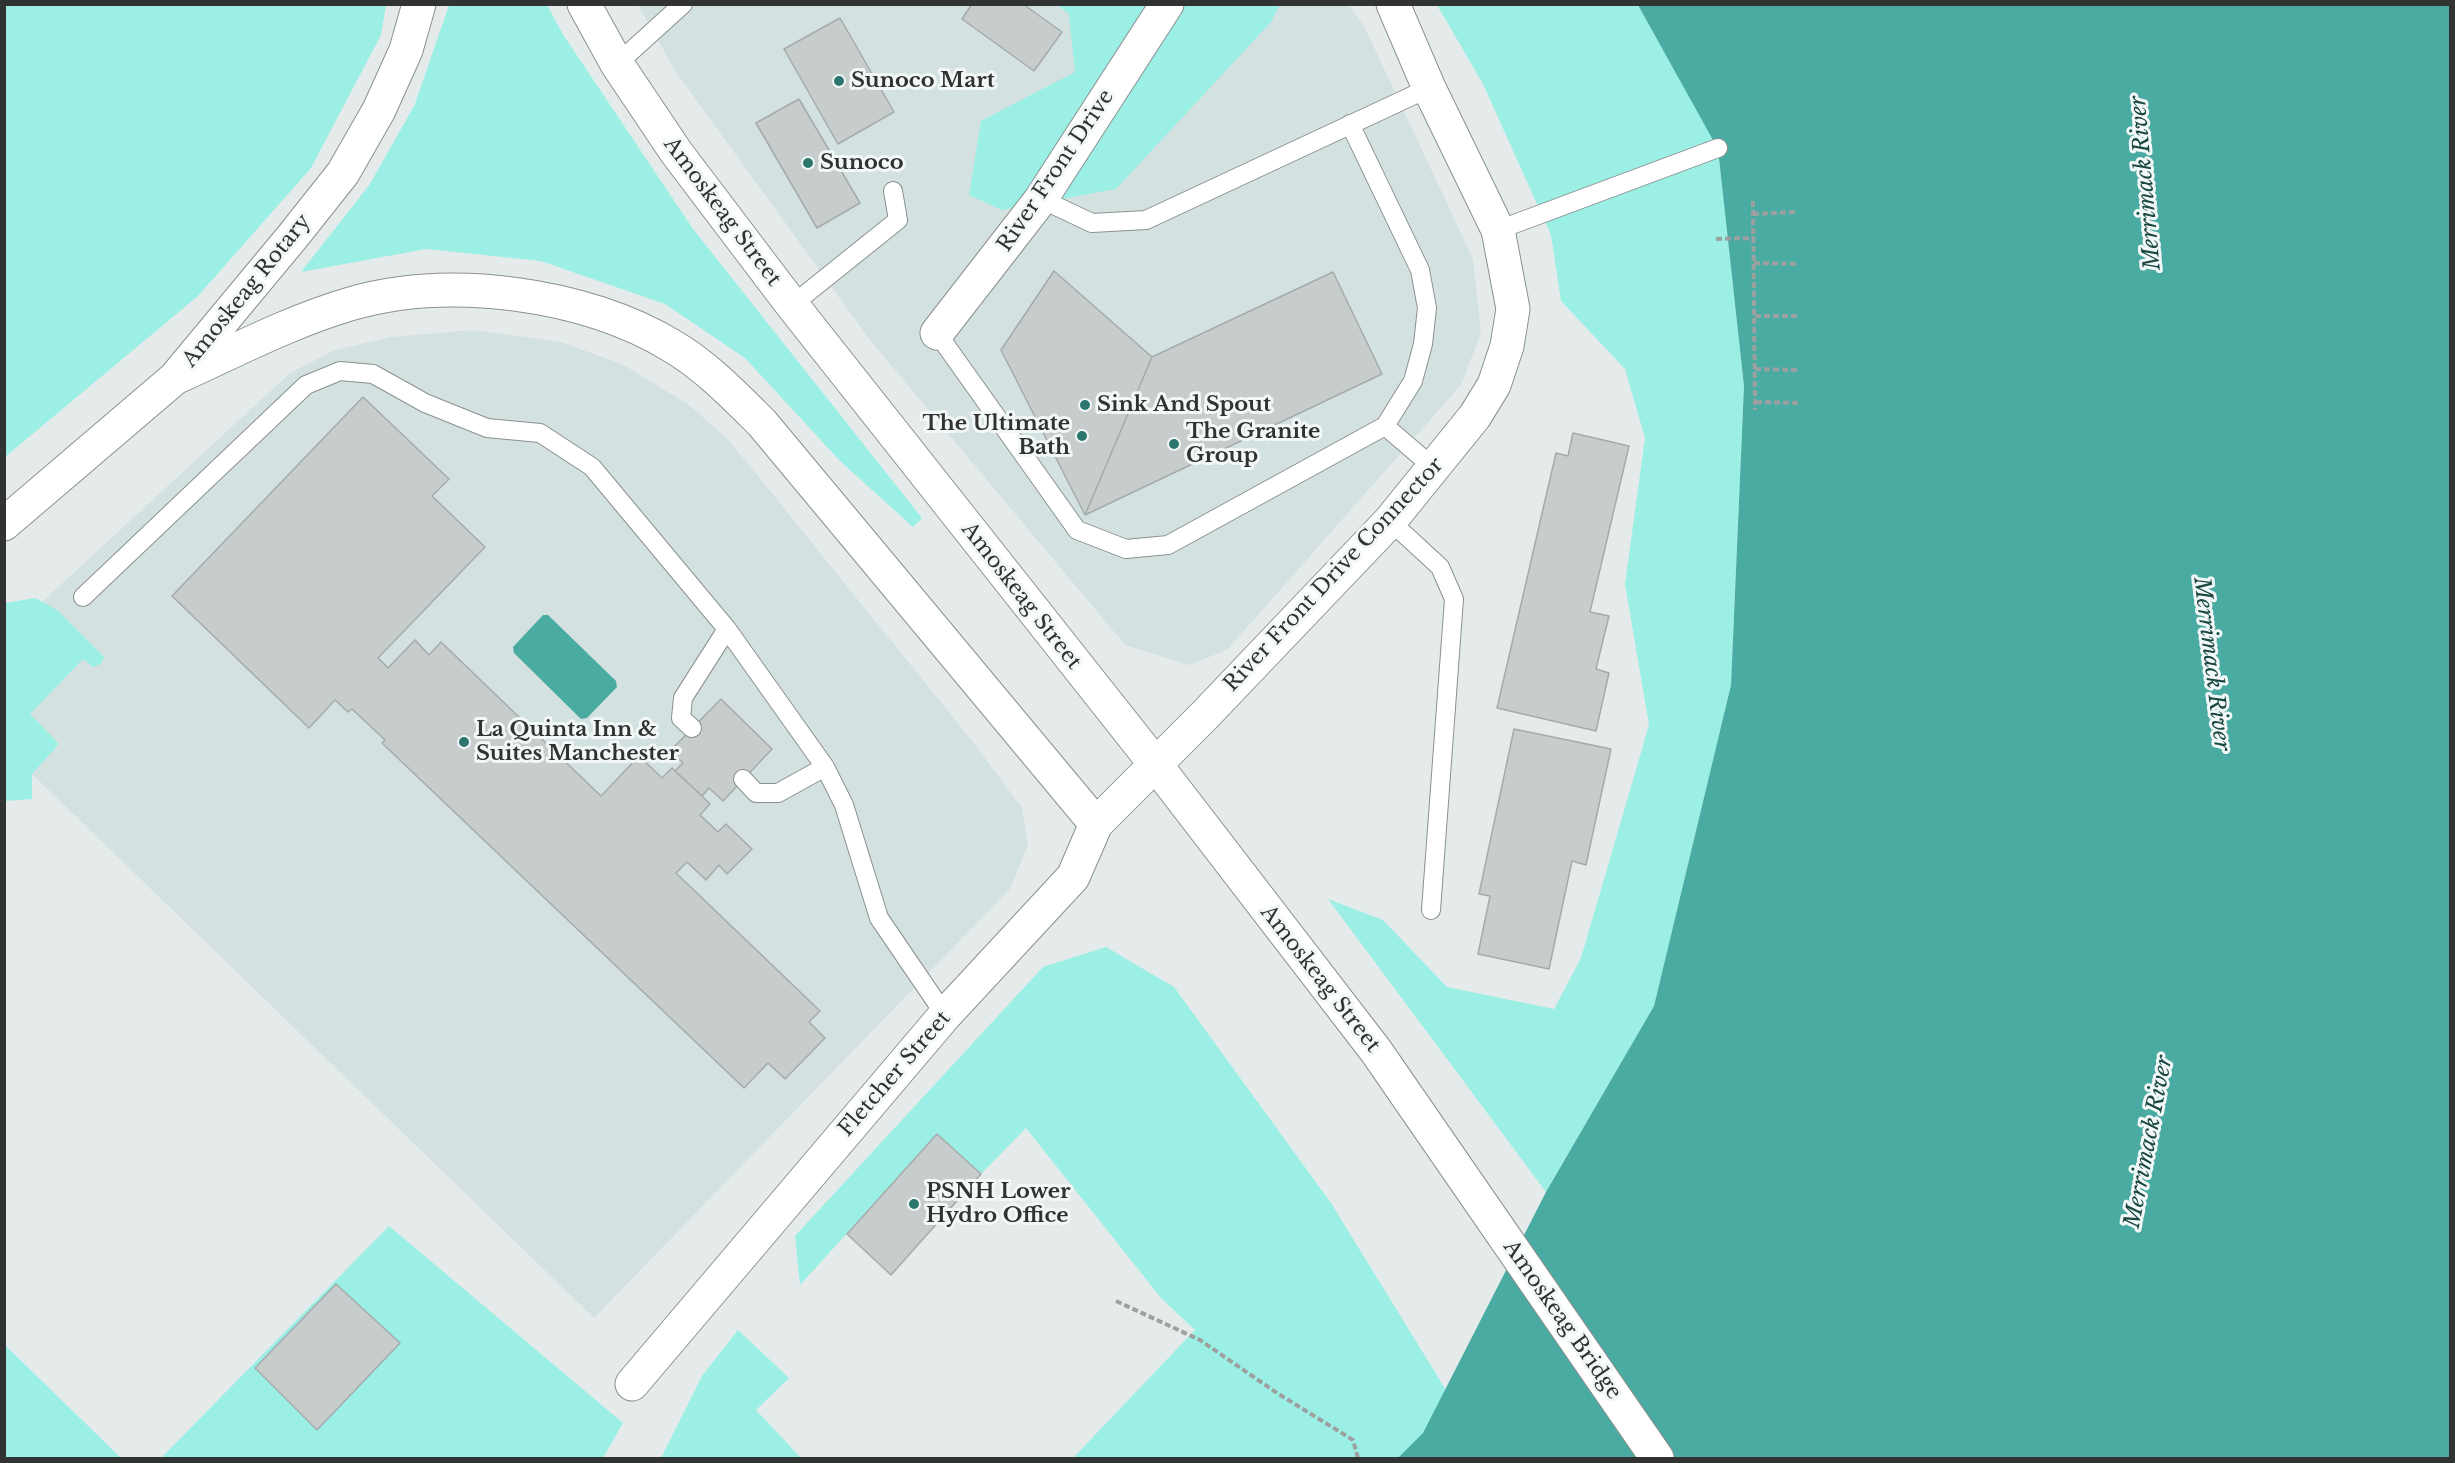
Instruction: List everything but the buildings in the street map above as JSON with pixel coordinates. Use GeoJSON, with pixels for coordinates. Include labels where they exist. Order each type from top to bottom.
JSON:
{"type":"FeatureCollection","features":[{"type":"Feature","properties":{"kind":"main road","name":"Amoskeag Rotary"},"geometry":{"type":"LineString","coordinates":[[4,524],[175,378],[343,172],[379,110],[406,50],[419,4]]}},
{"type":"Feature","properties":{"kind":"main road","name":"Amoskeag Street"},"geometry":{"type":"LineString","coordinates":[[584,4],[617,64],[676,152],[792,304],[1156,765],[1376,1051],[1466,1181]]}},
{"type":"Feature","properties":{"kind":"main road","name":"River Front Drive"},"geometry":{"type":"LineString","coordinates":[[937,333],[1041,199],[1167,4]]}},
{"type":"Feature","properties":{"kind":"main road","name":"River Front Drive Connector"},"geometry":{"type":"LineString","coordinates":[[1156,765],[1390,521],[1475,416],[1494,385],[1507,346],[1513,309],[1498,230],[1429,88],[1392,4]]}},
{"type":"Feature","properties":{"kind":"main road"},"geometry":{"type":"LineString","coordinates":[[175,378],[298,321],[353,303],[419,292],[501,292],[557,301],[620,321],[672,346],[721,382],[762,423],[1096,824]]}},
{"type":"Feature","properties":{"kind":"main road","name":"Fletcher Street"},"geometry":{"type":"LineString","coordinates":[[632,1384],[945,1015],[1073,877],[1096,824],[1156,765]]}},
{"type":"Feature","properties":{"kind":"main road","name":"Amoskeag Bridge"},"geometry":{"type":"LineString","coordinates":[[1466,1181],[1657,1458]]}},
{"type":"Feature","properties":{"kind":"lane"},"geometry":{"type":"LineString","coordinates":[[617,64],[683,4]]}},
{"type":"Feature","properties":{"kind":"lane"},"geometry":{"type":"LineString","coordinates":[[1041,199],[1092,223],[1146,220],[1429,88]]}},
{"type":"Feature","properties":{"kind":"lane"},"geometry":{"type":"LineString","coordinates":[[937,333],[1077,530],[1125,549],[1168,545],[1385,426],[1413,381],[1423,344],[1427,308],[1420,270],[1350,124]]}},
{"type":"Feature","properties":{"kind":"lane"},"geometry":{"type":"LineString","coordinates":[[1498,230],[1718,148]]}},
{"type":"Feature","properties":{"kind":"lane"},"geometry":{"type":"LineString","coordinates":[[792,304],[898,220],[893,191]]}},
{"type":"Feature","properties":{"kind":"lane"},"geometry":{"type":"LineString","coordinates":[[83,597],[306,385],[340,371],[373,374],[424,403],[487,428],[540,433],[592,467],[727,628],[825,767],[844,805],[879,918],[945,1015]]}},
{"type":"Feature","properties":{"kind":"lane"},"geometry":{"type":"LineString","coordinates":[[1385,426],[1434,468]]}},
{"type":"Feature","properties":{"kind":"lane"},"geometry":{"type":"LineString","coordinates":[[1390,521],[1440,567],[1454,599],[1431,910]]}},
{"type":"Feature","properties":{"kind":"lane"},"geometry":{"type":"LineString","coordinates":[[692,728],[681,718],[683,698],[727,628]]}},
{"type":"Feature","properties":{"kind":"lane"},"geometry":{"type":"LineString","coordinates":[[743,779],[756,793],[778,792],[825,767]]}},
{"type":"Feature","properties":{"kind":"path"},"geometry":{"type":"LineString","coordinates":[[1753,201],[1755,410]]}},
{"type":"Feature","properties":{"kind":"path"},"geometry":{"type":"LineString","coordinates":[[1753,214],[1796,212]]}},
{"type":"Feature","properties":{"kind":"path"},"geometry":{"type":"LineString","coordinates":[[1716,239],[1754,238]]}},
{"type":"Feature","properties":{"kind":"path"},"geometry":{"type":"LineString","coordinates":[[1754,263],[1797,264]]}},
{"type":"Feature","properties":{"kind":"path"},"geometry":{"type":"LineString","coordinates":[[1755,316],[1799,316]]}},
{"type":"Feature","properties":{"kind":"path"},"geometry":{"type":"LineString","coordinates":[[1755,369],[1799,370]]}},
{"type":"Feature","properties":{"kind":"path"},"geometry":{"type":"LineString","coordinates":[[1756,402],[1799,403]]}},
{"type":"Feature","properties":{"kind":"path"},"geometry":{"type":"LineString","coordinates":[[1116,1300],[1200,1340],[1239,1364],[1277,1393],[1353,1440],[1358,1458]]}},
{"type":"Feature","properties":{"kind":"shaded area"},"geometry":{"type":"Polygon","coordinates":[[[5,4],[386,5],[381,35],[311,168],[198,296],[5,457],[5,4]]]}},
{"type":"Feature","properties":{"kind":"shaded area"},"geometry":{"type":"Polygon","coordinates":[[[449,5],[547,5],[564,36],[693,229],[922,518],[913,527],[840,461],[745,358],[665,304],[541,261],[426,249],[301,272],[370,184],[415,104],[449,5]]]}},
{"type":"Feature","properties":{"kind":"shaded area"},"geometry":{"type":"Polygon","coordinates":[[[638,5],[1349,5],[1365,28],[1473,259],[1481,333],[1461,385],[1227,650],[1189,665],[1125,645],[870,340],[676,72],[638,5]]]}},
{"type":"Feature","properties":{"kind":"shaded area"},"geometry":{"type":"Polygon","coordinates":[[[1057,5],[1280,5],[1271,22],[1116,189],[1002,210],[969,195],[981,121],[1075,72],[1069,14],[1057,5]]]}},
{"type":"Feature","properties":{"kind":"shaded area"},"geometry":{"type":"Polygon","coordinates":[[[1437,5],[1638,5],[1718,148],[1744,386],[1731,685],[1654,1006],[1546,1192],[1328,899],[1383,920],[1447,987],[1554,1009],[1581,958],[1649,725],[1625,584],[1645,438],[1625,369],[1561,301],[1551,235],[1483,84],[1437,5]]]}},
{"type":"Feature","properties":{"kind":"shaded area"},"geometry":{"type":"Polygon","coordinates":[[[473,330],[561,342],[624,365],[689,405],[728,439],[973,742],[1022,808],[1028,845],[1010,889],[594,1318],[32,774],[59,744],[29,715],[83,658],[57,610],[42,602],[290,373],[335,350],[392,337],[473,330]]]}},
{"type":"Feature","properties":{"kind":"shaded area"},"geometry":{"type":"Polygon","coordinates":[[[35,598],[57,610],[104,657],[101,664],[93,667],[83,659],[30,714],[59,744],[32,774],[32,799],[5,801],[5,603],[35,598]]]}},
{"type":"Feature","properties":{"kind":"shaded area"},"geometry":{"type":"Polygon","coordinates":[[[1106,947],[1174,987],[1331,1203],[1446,1390],[1423,1434],[1398,1458],[1073,1458],[1195,1330],[1161,1298],[1026,1128],[981,1174],[937,1134],[800,1285],[795,1236],[1043,967],[1106,947]]]}},
{"type":"Feature","properties":{"kind":"shaded area"},"geometry":{"type":"Polygon","coordinates":[[[389,1226],[623,1423],[603,1458],[161,1458],[389,1226]]]}},
{"type":"Feature","properties":{"kind":"shaded area"},"geometry":{"type":"Polygon","coordinates":[[[738,1330],[789,1378],[756,1410],[801,1458],[661,1458],[702,1376],[738,1330]]]}},
{"type":"Feature","properties":{"kind":"shaded area"},"geometry":{"type":"Polygon","coordinates":[[[5,1345],[121,1458],[5,1458],[5,1345]]]}},
{"type":"Feature","properties":{"kind":"water","name":"Merrimack River"},"geometry":{"type":"Polygon","coordinates":[[[1638,5],[2450,5],[2450,1458],[1398,1458],[1423,1433],[1546,1192],[1654,1006],[1731,685],[1744,386],[1718,149],[1638,5]]]}},
{"type":"Feature","properties":{"kind":"water"},"geometry":{"type":"Polygon","coordinates":[[[543,615],[548,615],[616,681],[617,687],[587,718],[581,719],[514,653],[513,647],[543,615]]]}},
{"type":"Feature","properties":{"kind":"place","name":"Sunoco Mart"},"geometry":{"type":"Point","coordinates":[839,81]}},
{"type":"Feature","properties":{"kind":"place","name":"Sunoco"},"geometry":{"type":"Point","coordinates":[808,163]}},
{"type":"Feature","properties":{"kind":"place","name":"Sink And Spout"},"geometry":{"type":"Point","coordinates":[1085,405]}},
{"type":"Feature","properties":{"kind":"place","name":"The Ultimate Bath"},"geometry":{"type":"Point","coordinates":[1082,436]}},
{"type":"Feature","properties":{"kind":"place","name":"The Granite Group"},"geometry":{"type":"Point","coordinates":[1174,444]}},
{"type":"Feature","properties":{"kind":"place","name":"La Quinta Inn & Suites Manchester"},"geometry":{"type":"Point","coordinates":[464,742]}},
{"type":"Feature","properties":{"kind":"place","name":"PSNH Lower Hydro Office"},"geometry":{"type":"Point","coordinates":[914,1204]}}]}
